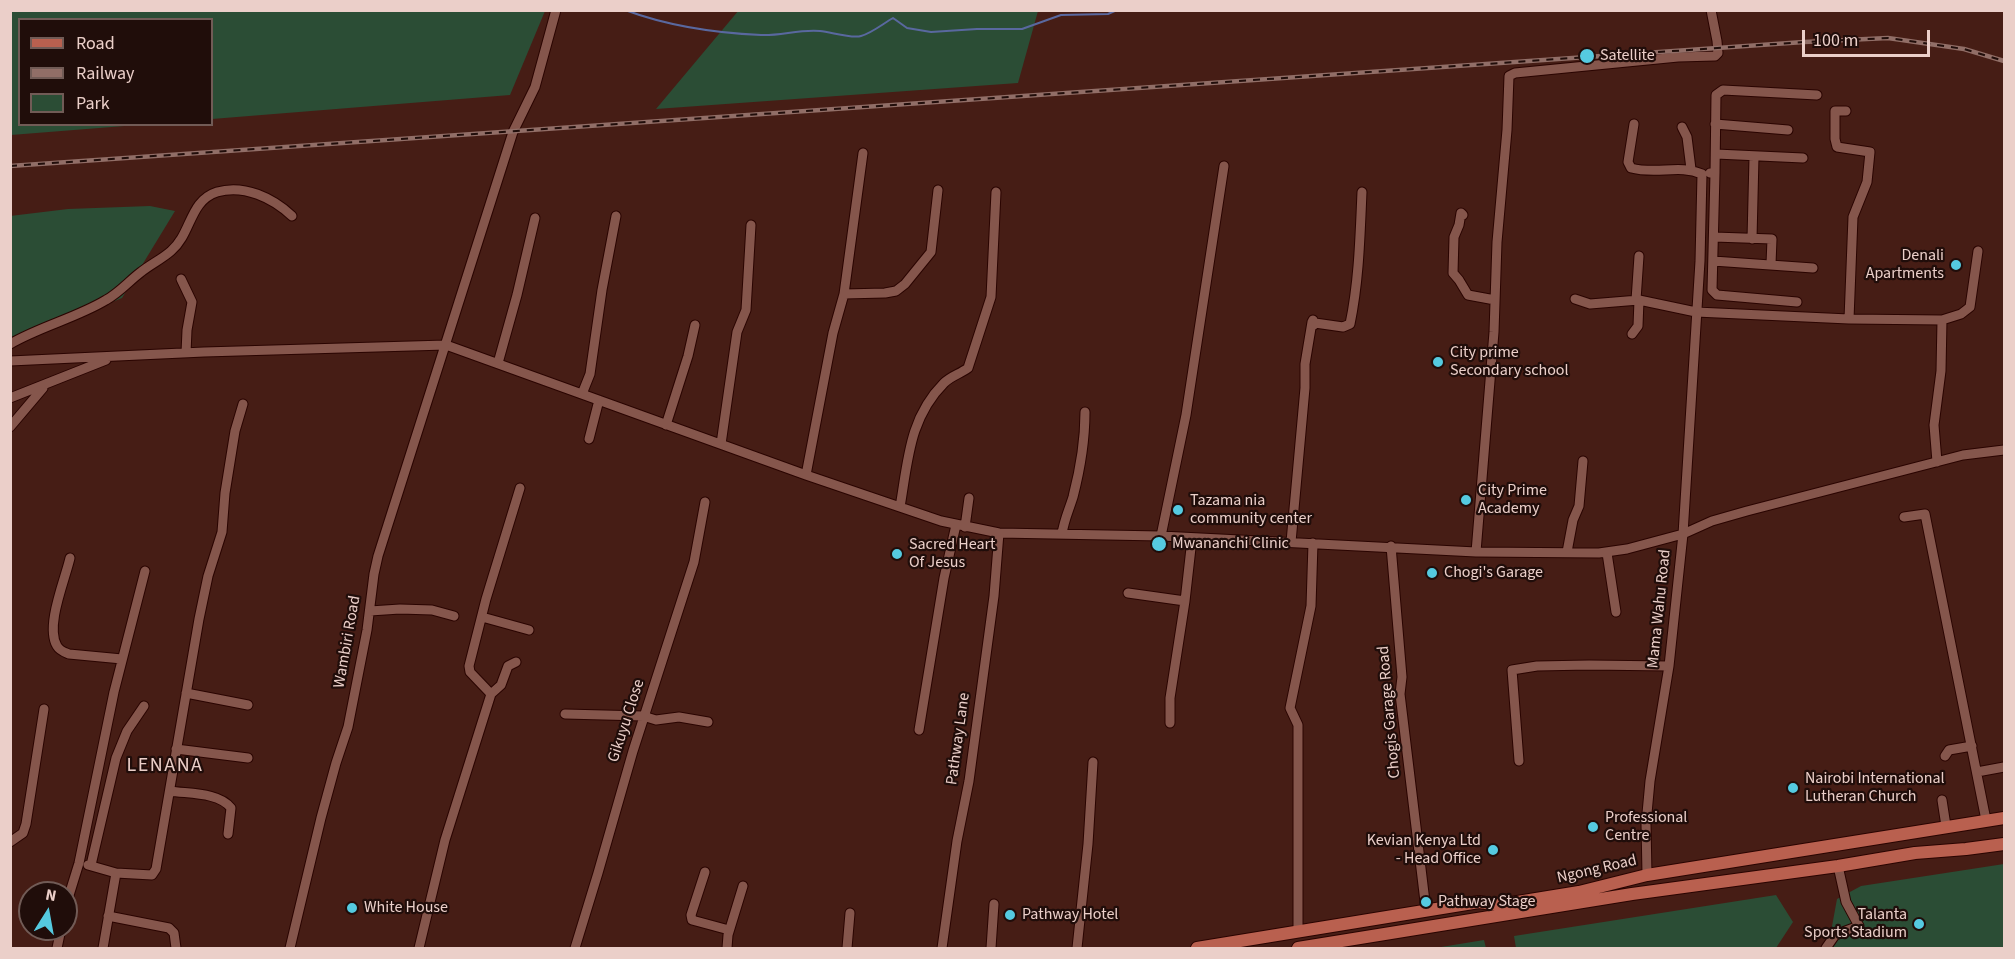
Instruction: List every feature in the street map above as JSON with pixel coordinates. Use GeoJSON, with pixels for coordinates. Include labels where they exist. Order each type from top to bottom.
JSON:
{"type":"FeatureCollection","features":[{"type":"Feature","properties":{"kind":"main road","name":"Ngong Road"},"geometry":{"type":"LineString","coordinates":[[1197,948],[1479,902],[1499,905],[1522,902],[1579,892],[1647,875],[2004,818]]}},
{"type":"Feature","properties":{"kind":"main road","name":"Ngong Road"},"geometry":{"type":"LineString","coordinates":[[1298,948],[1632,894],[1838,866],[1915,853],[2004,844]]}},
{"type":"Feature","properties":{"kind":"street","name":"Wambiri Road"},"geometry":{"type":"LineString","coordinates":[[290,948],[321,818],[348,727],[378,556],[513,132],[535,87],[556,10]]}},
{"type":"Feature","properties":{"kind":"street"},"geometry":{"type":"LineString","coordinates":[[1476,552],[1494,332],[1497,242],[1507,130],[1509,76],[1515,73],[1678,57],[1715,56],[1718,53],[1717,40],[1711,10]]}},
{"type":"Feature","properties":{"kind":"street"},"geometry":{"type":"LineString","coordinates":[[1797,302],[1717,295],[1712,290],[1716,95],[1720,91],[1817,95]]}},
{"type":"Feature","properties":{"kind":"street"},"geometry":{"type":"LineString","coordinates":[[1846,111],[1835,111],[1837,147],[1870,153],[1867,182],[1853,217],[1849,319]]}},
{"type":"Feature","properties":{"kind":"street"},"geometry":{"type":"LineString","coordinates":[[1634,124],[1628,162],[1631,168],[1650,172],[1691,169],[1702,174],[1715,173]]}},
{"type":"Feature","properties":{"kind":"street"},"geometry":{"type":"LineString","coordinates":[[1715,124],[1788,130]]}},
{"type":"Feature","properties":{"kind":"street"},"geometry":{"type":"LineString","coordinates":[[1682,126],[1687,137],[1691,169]]}},
{"type":"Feature","properties":{"kind":"street"},"geometry":{"type":"LineString","coordinates":[[806,474],[833,333],[844,294],[863,153]]}},
{"type":"Feature","properties":{"kind":"street"},"geometry":{"type":"LineString","coordinates":[[1716,154],[1803,158]]}},
{"type":"Feature","properties":{"kind":"street"},"geometry":{"type":"LineString","coordinates":[[1752,238],[1754,157]]}},
{"type":"Feature","properties":{"kind":"street"},"geometry":{"type":"LineString","coordinates":[[1161,537],[1186,415],[1224,166]]}},
{"type":"Feature","properties":{"kind":"street"},"geometry":{"type":"LineString","coordinates":[[10,362],[186,353],[446,345],[900,507],[960,526],[999,533],[1292,542],[1476,552],[1607,553],[1683,534],[1700,261],[1702,174]]}},
{"type":"Feature","properties":{"kind":"street"},"geometry":{"type":"LineString","coordinates":[[844,294],[885,293],[896,291],[905,284],[931,252],[938,190]]}},
{"type":"Feature","properties":{"kind":"street"},"geometry":{"type":"LineString","coordinates":[[10,344],[96,306],[114,295],[140,272],[174,248],[184,235],[196,207],[208,196],[227,191],[256,194],[275,201],[292,216]]}},
{"type":"Feature","properties":{"kind":"street"},"geometry":{"type":"LineString","coordinates":[[900,507],[910,445],[916,424],[943,384],[968,368],[975,341],[987,314],[992,289],[996,192]]}},
{"type":"Feature","properties":{"kind":"street"},"geometry":{"type":"LineString","coordinates":[[1292,542],[1305,364],[1311,325],[1312,320],[1314,325],[1315,323],[1343,327],[1350,324],[1359,263],[1362,192]]}},
{"type":"Feature","properties":{"kind":"street"},"geometry":{"type":"LineString","coordinates":[[1463,215],[1461,213],[1454,237],[1453,273],[1460,280],[1468,295],[1495,300]]}},
{"type":"Feature","properties":{"kind":"street"},"geometry":{"type":"LineString","coordinates":[[582,394],[590,374],[616,216]]}},
{"type":"Feature","properties":{"kind":"street"},"geometry":{"type":"LineString","coordinates":[[498,363],[535,218]]}},
{"type":"Feature","properties":{"kind":"street"},"geometry":{"type":"LineString","coordinates":[[721,444],[737,332],[746,310],[750,225]]}},
{"type":"Feature","properties":{"kind":"street"},"geometry":{"type":"LineString","coordinates":[[1714,237],[1772,239],[1771,264]]}},
{"type":"Feature","properties":{"kind":"street"},"geometry":{"type":"LineString","coordinates":[[1575,299],[1590,304],[1638,300],[1696,312],[1849,319],[1942,320],[1961,314],[1970,307],[1978,251]]}},
{"type":"Feature","properties":{"kind":"street"},"geometry":{"type":"LineString","coordinates":[[1632,334],[1638,326],[1640,256]]}},
{"type":"Feature","properties":{"kind":"street"},"geometry":{"type":"LineString","coordinates":[[1713,261],[1813,267]]}},
{"type":"Feature","properties":{"kind":"street"},"geometry":{"type":"LineString","coordinates":[[182,279],[192,302],[186,353]]}},
{"type":"Feature","properties":{"kind":"street"},"geometry":{"type":"LineString","coordinates":[[1937,462],[1934,425],[1941,371],[1942,320]]}},
{"type":"Feature","properties":{"kind":"street"},"geometry":{"type":"LineString","coordinates":[[666,425],[695,326]]}},
{"type":"Feature","properties":{"kind":"street"},"geometry":{"type":"LineString","coordinates":[[10,398],[114,357]]}},
{"type":"Feature","properties":{"kind":"street"},"geometry":{"type":"LineString","coordinates":[[10,427],[45,386]]}},
{"type":"Feature","properties":{"kind":"street"},"geometry":{"type":"LineString","coordinates":[[589,440],[599,400]]}},
{"type":"Feature","properties":{"kind":"street"},"geometry":{"type":"LineString","coordinates":[[79,863],[116,873],[152,875],[156,869],[208,576],[222,532],[225,493],[235,431],[243,404]]}},
{"type":"Feature","properties":{"kind":"street"},"geometry":{"type":"LineString","coordinates":[[1062,534],[1065,516],[1073,495],[1085,429],[1085,412]]}},
{"type":"Feature","properties":{"kind":"street","name":"Mama Wahu Road"},"geometry":{"type":"LineString","coordinates":[[1647,875],[1646,824],[1650,781],[1669,666],[1683,534],[1712,521],[1747,511],[1963,454],[2004,450]]}},
{"type":"Feature","properties":{"kind":"street"},"geometry":{"type":"LineString","coordinates":[[1567,552],[1573,520],[1579,506],[1583,461]]}},
{"type":"Feature","properties":{"kind":"street"},"geometry":{"type":"LineString","coordinates":[[491,694],[470,672],[469,666],[520,488]]}},
{"type":"Feature","properties":{"kind":"street"},"geometry":{"type":"LineString","coordinates":[[919,730],[944,578],[969,498]]}},
{"type":"Feature","properties":{"kind":"street","name":"Gikuyu Close"},"geometry":{"type":"LineString","coordinates":[[575,948],[643,716],[694,562],[705,502]]}},
{"type":"Feature","properties":{"kind":"street"},"geometry":{"type":"LineString","coordinates":[[1904,517],[1925,514],[1986,820]]}},
{"type":"Feature","properties":{"kind":"street","name":"Pathway Lane"},"geometry":{"type":"LineString","coordinates":[[942,948],[957,840],[969,781],[994,596],[999,533]]}},
{"type":"Feature","properties":{"kind":"street"},"geometry":{"type":"LineString","coordinates":[[1170,723],[1170,698],[1192,539]]}},
{"type":"Feature","properties":{"kind":"street"},"geometry":{"type":"LineString","coordinates":[[1298,932],[1298,725],[1290,708],[1311,606],[1313,543]]}},
{"type":"Feature","properties":{"kind":"street","name":"Chogis Garage Road"},"geometry":{"type":"LineString","coordinates":[[1391,546],[1402,676],[1400,694],[1425,910]]}},
{"type":"Feature","properties":{"kind":"street"},"geometry":{"type":"LineString","coordinates":[[1607,553],[1616,612]]}},
{"type":"Feature","properties":{"kind":"street"},"geometry":{"type":"LineString","coordinates":[[70,558],[54,621],[56,645],[61,651],[69,654],[122,659]]}},
{"type":"Feature","properties":{"kind":"street"},"geometry":{"type":"LineString","coordinates":[[73,881],[122,659],[145,570]]}},
{"type":"Feature","properties":{"kind":"street"},"geometry":{"type":"LineString","coordinates":[[1128,593],[1185,601]]}},
{"type":"Feature","properties":{"kind":"street"},"geometry":{"type":"LineString","coordinates":[[369,611],[432,610],[454,616]]}},
{"type":"Feature","properties":{"kind":"street"},"geometry":{"type":"LineString","coordinates":[[482,617],[529,630]]}},
{"type":"Feature","properties":{"kind":"street"},"geometry":{"type":"LineString","coordinates":[[419,948],[445,840],[491,694],[503,683],[508,666],[516,662]]}},
{"type":"Feature","properties":{"kind":"street"},"geometry":{"type":"LineString","coordinates":[[1519,761],[1512,670],[1537,666],[1589,664],[1669,666]]}},
{"type":"Feature","properties":{"kind":"street"},"geometry":{"type":"LineString","coordinates":[[186,693],[248,705]]}},
{"type":"Feature","properties":{"kind":"street"},"geometry":{"type":"LineString","coordinates":[[92,865],[116,759],[127,731],[144,706]]}},
{"type":"Feature","properties":{"kind":"street"},"geometry":{"type":"LineString","coordinates":[[10,842],[23,833],[26,824],[44,710]]}},
{"type":"Feature","properties":{"kind":"street"},"geometry":{"type":"LineString","coordinates":[[565,714],[643,716],[656,720],[679,717],[708,722]]}},
{"type":"Feature","properties":{"kind":"street"},"geometry":{"type":"LineString","coordinates":[[1945,756],[1949,750],[1972,746]]}},
{"type":"Feature","properties":{"kind":"street"},"geometry":{"type":"LineString","coordinates":[[176,749],[248,758]]}},
{"type":"Feature","properties":{"kind":"street"},"geometry":{"type":"LineString","coordinates":[[1077,948],[1088,844],[1093,762]]}},
{"type":"Feature","properties":{"kind":"street"},"geometry":{"type":"LineString","coordinates":[[1977,772],[2004,767]]}},
{"type":"Feature","properties":{"kind":"street"},"geometry":{"type":"LineString","coordinates":[[170,791],[218,798],[228,803],[231,808],[228,834]]}},
{"type":"Feature","properties":{"kind":"street"},"geometry":{"type":"LineString","coordinates":[[1942,800],[1946,826]]}},
{"type":"Feature","properties":{"kind":"street"},"geometry":{"type":"LineString","coordinates":[[1826,948],[1835,935],[1859,926],[1846,902],[1838,866]]}},
{"type":"Feature","properties":{"kind":"street"},"geometry":{"type":"LineString","coordinates":[[705,872],[691,915],[692,920],[729,930]]}},
{"type":"Feature","properties":{"kind":"street"},"geometry":{"type":"LineString","coordinates":[[103,948],[116,873]]}},
{"type":"Feature","properties":{"kind":"street"},"geometry":{"type":"LineString","coordinates":[[727,948],[729,930],[743,886]]}},
{"type":"Feature","properties":{"kind":"street"},"geometry":{"type":"LineString","coordinates":[[991,948],[994,904]]}},
{"type":"Feature","properties":{"kind":"street"},"geometry":{"type":"LineString","coordinates":[[847,948],[850,914]]}},
{"type":"Feature","properties":{"kind":"street"},"geometry":{"type":"LineString","coordinates":[[108,916],[169,928],[174,933],[176,948]]}},
{"type":"Feature","properties":{"kind":"green space"},"geometry":{"type":"Polygon","coordinates":[[[11,10],[545,10],[510,95],[213,119],[213,18],[18,18],[18,126],[124,126],[11,135],[11,10]]]}},
{"type":"Feature","properties":{"kind":"green space"},"geometry":{"type":"Polygon","coordinates":[[[739,10],[1038,11],[1018,83],[656,109],[739,10]]]}},
{"type":"Feature","properties":{"kind":"green space"},"geometry":{"type":"Polygon","coordinates":[[[150,206],[175,211],[122,298],[18,341],[11,341],[10,216],[68,209],[150,206]]]}},
{"type":"Feature","properties":{"kind":"green space","name":"Talanta Sports Stadium"},"geometry":{"type":"Polygon","coordinates":[[[2004,864],[2004,948],[1828,948],[1837,899],[1861,886],[2004,864]]]}},
{"type":"Feature","properties":{"kind":"green space"},"geometry":{"type":"Polygon","coordinates":[[[1776,895],[1793,922],[1776,948],[1516,948],[1514,936],[1776,895]]]}},
{"type":"Feature","properties":{"kind":"green space"},"geometry":{"type":"Polygon","coordinates":[[[1484,940],[1486,948],[1435,948],[1484,940]]]}},
{"type":"Feature","properties":{"kind":"waterway"},"geometry":{"type":"LineString","coordinates":[[625,10],[692,28],[726,32],[768,35],[813,31],[857,37],[869,33],[893,18],[907,28],[931,32],[1022,29],[1061,15],[1108,14],[1117,10]]}},
{"type":"Feature","properties":{"kind":"railway"},"geometry":{"type":"LineString","coordinates":[[10,166],[1804,42],[1888,38],[1964,49],[2004,61]]}},
{"type":"Feature","properties":{"kind":"place","name":"Satellite"},"geometry":{"type":"Point","coordinates":[1587,56]}},
{"type":"Feature","properties":{"kind":"place","name":"Denali Apartments"},"geometry":{"type":"Point","coordinates":[1956,265]}},
{"type":"Feature","properties":{"kind":"place","name":"City prime Secondary school"},"geometry":{"type":"Point","coordinates":[1438,362]}},
{"type":"Feature","properties":{"kind":"place","name":"City Prime Academy"},"geometry":{"type":"Point","coordinates":[1466,500]}},
{"type":"Feature","properties":{"kind":"place","name":"Tazama nia community center"},"geometry":{"type":"Point","coordinates":[1178,510]}},
{"type":"Feature","properties":{"kind":"place","name":"Mwananchi Clinic"},"geometry":{"type":"Point","coordinates":[1159,544]}},
{"type":"Feature","properties":{"kind":"place","name":"Sacred Heart Of Jesus"},"geometry":{"type":"Point","coordinates":[897,554]}},
{"type":"Feature","properties":{"kind":"place","name":"Chogi's Garage"},"geometry":{"type":"Point","coordinates":[1432,573]}},
{"type":"Feature","properties":{"kind":"place","name":"Nairobi International Lutheran Church"},"geometry":{"type":"Point","coordinates":[1793,788]}},
{"type":"Feature","properties":{"kind":"place","name":"Professional Centre"},"geometry":{"type":"Point","coordinates":[1593,827]}},
{"type":"Feature","properties":{"kind":"place","name":"Kevian Kenya Ltd - Head Office"},"geometry":{"type":"Point","coordinates":[1493,850]}},
{"type":"Feature","properties":{"kind":"place","name":"Pathway Stage"},"geometry":{"type":"Point","coordinates":[1426,902]}},
{"type":"Feature","properties":{"kind":"place","name":"White House"},"geometry":{"type":"Point","coordinates":[352,908]}},
{"type":"Feature","properties":{"kind":"place","name":"Pathway Hotel"},"geometry":{"type":"Point","coordinates":[1010,915]}},
{"type":"Feature","properties":{"kind":"place","name":"Talanta Sports Stadium"},"geometry":{"type":"Point","coordinates":[1919,924]}},
{"type":"Feature","properties":{"kind":"district","name":"LENANA"},"geometry":{"type":"Point","coordinates":[165,767]}}]}
